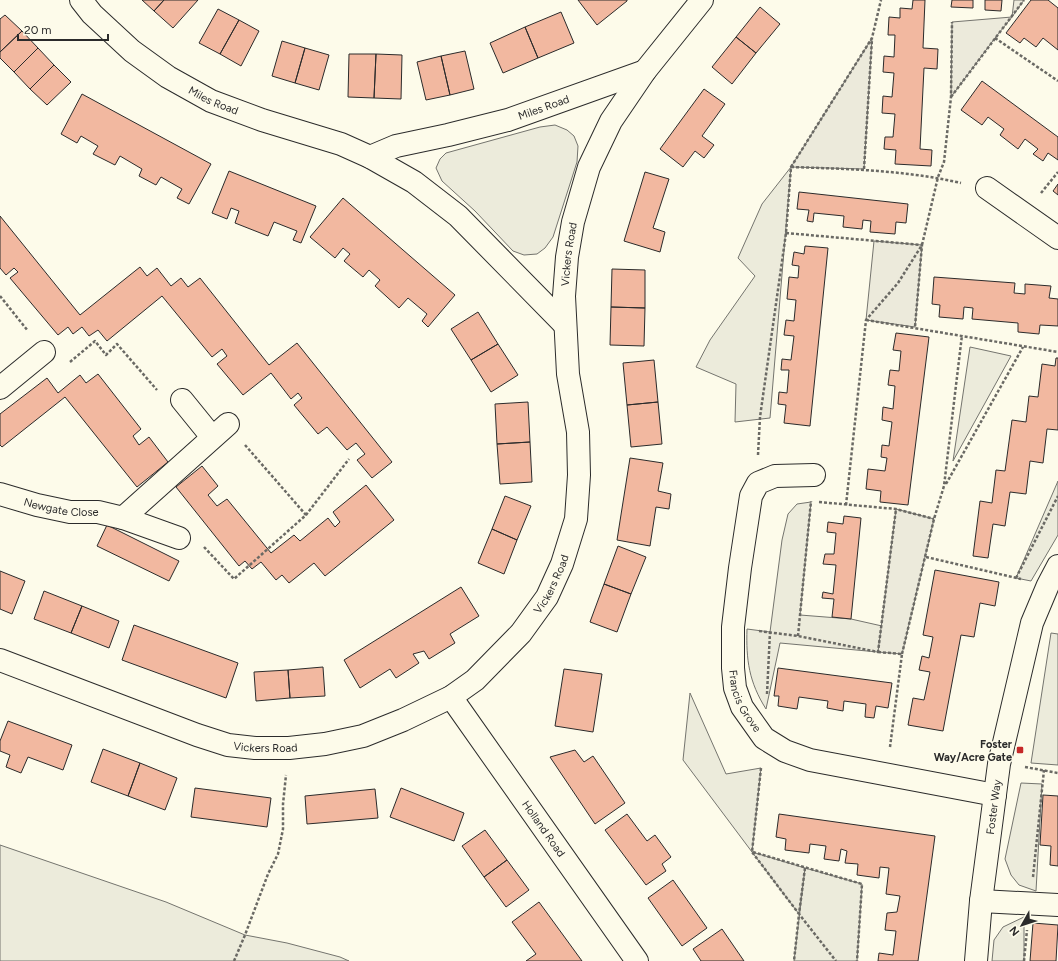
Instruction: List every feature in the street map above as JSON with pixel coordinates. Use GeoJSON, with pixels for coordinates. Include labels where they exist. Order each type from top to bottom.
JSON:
{"type":"FeatureCollection","features":[{"type":"Feature","properties":{"kind":"street","name":"Miles Road"},"geometry":{"type":"LineString","coordinates":[[81,0],[92,14],[132,51],[168,77],[211,101],[262,120],[341,144],[370,157],[414,182],[458,216],[565,325]]}},
{"type":"Feature","properties":{"kind":"street","name":"Vickers Road"},"geometry":{"type":"LineString","coordinates":[[0,660],[209,739],[228,745],[255,748],[289,748],[325,744],[362,736],[403,720],[451,697],[475,680],[521,633],[547,597],[562,564],[576,519],[579,474],[578,432],[568,374],[564,296],[567,257],[573,222],[590,167],[611,121],[645,71],[702,0]]}},
{"type":"Feature","properties":{"kind":"street","name":"Miles Road"},"geometry":{"type":"LineString","coordinates":[[370,157],[396,146],[508,120],[645,71]]}},
{"type":"Feature","properties":{"kind":"street"},"geometry":{"type":"LineString","coordinates":[[987,188],[1058,238]]}},
{"type":"Feature","properties":{"kind":"street"},"geometry":{"type":"LineString","coordinates":[[0,388],[41,354]]}},
{"type":"Feature","properties":{"kind":"street"},"geometry":{"type":"LineString","coordinates":[[123,518],[220,431],[182,400]]}},
{"type":"Feature","properties":{"kind":"street"},"geometry":{"type":"LineString","coordinates":[[758,483],[775,476],[814,475]]}},
{"type":"Feature","properties":{"kind":"street","name":"Francis Grove"},"geometry":{"type":"LineString","coordinates":[[758,483],[751,496],[740,568],[733,627],[733,668],[735,688],[742,706],[764,738],[785,751],[810,760],[994,794]]}},
{"type":"Feature","properties":{"kind":"street","name":"Newgate Close"},"geometry":{"type":"LineString","coordinates":[[0,494],[37,505],[70,512],[98,512],[123,518],[179,538]]}},
{"type":"Feature","properties":{"kind":"street","name":"Foster Way"},"geometry":{"type":"LineString","coordinates":[[976,961],[981,901],[994,794],[1000,764],[1032,623],[1048,585],[1058,566]]}},
{"type":"Feature","properties":{"kind":"street","name":"Holland Road"},"geometry":{"type":"LineString","coordinates":[[451,697],[637,961]]}},
{"type":"Feature","properties":{"kind":"street"},"geometry":{"type":"LineString","coordinates":[[981,901],[1058,905]]}},
{"type":"Feature","properties":{"kind":"path"},"geometry":{"type":"LineString","coordinates":[[864,169],[872,38],[881,0]]}},
{"type":"Feature","properties":{"kind":"path"},"geometry":{"type":"LineString","coordinates":[[951,97],[1024,0]]}},
{"type":"Feature","properties":{"kind":"path"},"geometry":{"type":"LineString","coordinates":[[915,327],[922,245],[938,177],[944,162],[951,97],[952,22]]}},
{"type":"Feature","properties":{"kind":"path"},"geometry":{"type":"LineString","coordinates":[[758,483],[760,417],[786,233],[790,167],[872,38]]}},
{"type":"Feature","properties":{"kind":"path"},"geometry":{"type":"LineString","coordinates":[[994,38],[1058,81]]}},
{"type":"Feature","properties":{"kind":"path"},"geometry":{"type":"LineString","coordinates":[[790,167],[864,169],[938,177],[987,188]]}},
{"type":"Feature","properties":{"kind":"path"},"geometry":{"type":"LineString","coordinates":[[786,233],[922,245]]}},
{"type":"Feature","properties":{"kind":"path"},"geometry":{"type":"LineString","coordinates":[[846,505],[866,320],[898,283],[922,245]]}},
{"type":"Feature","properties":{"kind":"path"},"geometry":{"type":"LineString","coordinates":[[0,296],[54,374],[95,341],[106,355],[117,344],[172,409],[182,400]]}},
{"type":"Feature","properties":{"kind":"path"},"geometry":{"type":"LineString","coordinates":[[866,320],[1058,352]]}},
{"type":"Feature","properties":{"kind":"path"},"geometry":{"type":"LineString","coordinates":[[886,774],[902,654],[934,519],[944,486],[962,335]]}},
{"type":"Feature","properties":{"kind":"path"},"geometry":{"type":"LineString","coordinates":[[944,486],[1023,347]]}},
{"type":"Feature","properties":{"kind":"path"},"geometry":{"type":"LineString","coordinates":[[220,431],[306,516]]}},
{"type":"Feature","properties":{"kind":"path"},"geometry":{"type":"LineString","coordinates":[[179,538],[197,540],[234,579],[306,516],[349,459]]}},
{"type":"Feature","properties":{"kind":"path"},"geometry":{"type":"LineString","coordinates":[[798,636],[814,475]]}},
{"type":"Feature","properties":{"kind":"path"},"geometry":{"type":"LineString","coordinates":[[1016,578],[1058,496]]}},
{"type":"Feature","properties":{"kind":"path"},"geometry":{"type":"LineString","coordinates":[[811,502],[896,509],[934,519]]}},
{"type":"Feature","properties":{"kind":"path"},"geometry":{"type":"LineString","coordinates":[[878,652],[896,509]]}},
{"type":"Feature","properties":{"kind":"path"},"geometry":{"type":"LineString","coordinates":[[926,557],[1048,585]]}},
{"type":"Feature","properties":{"kind":"path"},"geometry":{"type":"LineString","coordinates":[[733,627],[798,636],[878,652],[902,654]]}},
{"type":"Feature","properties":{"kind":"path"},"geometry":{"type":"LineString","coordinates":[[770,632],[764,738],[752,852],[836,961]]}},
{"type":"Feature","properties":{"kind":"path"},"geometry":{"type":"LineString","coordinates":[[234,961],[268,874],[278,854],[283,830],[283,804],[289,748]]}},
{"type":"Feature","properties":{"kind":"path"},"geometry":{"type":"LineString","coordinates":[[1000,764],[1058,773]]}},
{"type":"Feature","properties":{"kind":"path"},"geometry":{"type":"LineString","coordinates":[[1024,961],[1044,770]]}},
{"type":"Feature","properties":{"kind":"path"},"geometry":{"type":"LineString","coordinates":[[752,852],[862,884],[857,961]]}},
{"type":"Feature","properties":{"kind":"path"},"geometry":{"type":"LineString","coordinates":[[794,961],[805,868]]}},
{"type":"Feature","properties":{"kind":"shaded area"},"geometry":{"type":"Polygon","coordinates":[[[1014,0],[1024,0],[1012,17],[1014,0]]]}},
{"type":"Feature","properties":{"kind":"shaded area"},"geometry":{"type":"Polygon","coordinates":[[[1012,17],[995,38],[951,97],[952,22],[1012,17]]]}},
{"type":"Feature","properties":{"kind":"shaded area"},"geometry":{"type":"Polygon","coordinates":[[[872,38],[864,169],[791,167],[872,38]]]}},
{"type":"Feature","properties":{"kind":"shaded area"},"geometry":{"type":"Polygon","coordinates":[[[555,125],[567,130],[574,136],[578,146],[577,162],[553,237],[545,248],[537,254],[524,255],[513,251],[475,211],[442,181],[436,168],[440,159],[446,153],[540,127],[555,125]]]}},
{"type":"Feature","properties":{"kind":"shaded area"},"geometry":{"type":"Polygon","coordinates":[[[791,167],[770,418],[735,422],[736,384],[696,367],[710,340],[755,276],[738,258],[762,204],[791,167]]]}},
{"type":"Feature","properties":{"kind":"shaded area"},"geometry":{"type":"Polygon","coordinates":[[[874,241],[922,245],[915,327],[866,320],[874,241]]]}},
{"type":"Feature","properties":{"kind":"shaded area"},"geometry":{"type":"Polygon","coordinates":[[[970,347],[1011,356],[953,461],[970,347]]]}},
{"type":"Feature","properties":{"kind":"shaded area"},"geometry":{"type":"Polygon","coordinates":[[[1058,481],[1058,535],[1031,581],[1016,578],[1058,481]]]}},
{"type":"Feature","properties":{"kind":"shaded area"},"geometry":{"type":"Polygon","coordinates":[[[811,502],[800,615],[851,619],[882,626],[878,652],[780,643],[766,709],[752,680],[747,651],[747,629],[770,632],[782,540],[788,514],[797,504],[811,502]]]}},
{"type":"Feature","properties":{"kind":"shaded area"},"geometry":{"type":"Polygon","coordinates":[[[896,509],[934,519],[902,654],[878,652],[896,509]]]}},
{"type":"Feature","properties":{"kind":"shaded area"},"geometry":{"type":"Polygon","coordinates":[[[1051,633],[1058,634],[1058,765],[1031,763],[1051,633]]]}},
{"type":"Feature","properties":{"kind":"shaded area"},"geometry":{"type":"Polygon","coordinates":[[[690,693],[726,774],[761,768],[752,852],[683,760],[690,693]]]}},
{"type":"Feature","properties":{"kind":"shaded area"},"geometry":{"type":"Polygon","coordinates":[[[1021,783],[1042,784],[1036,891],[1019,885],[1011,875],[1005,859],[1021,783]]]}},
{"type":"Feature","properties":{"kind":"shaded area"},"geometry":{"type":"Polygon","coordinates":[[[0,845],[166,902],[245,935],[287,943],[340,957],[349,961],[0,961],[0,845]]]}},
{"type":"Feature","properties":{"kind":"shaded area"},"geometry":{"type":"Polygon","coordinates":[[[752,852],[805,868],[799,914],[752,852]]]}},
{"type":"Feature","properties":{"kind":"shaded area"},"geometry":{"type":"Polygon","coordinates":[[[805,868],[862,884],[857,961],[794,961],[805,868]]]}},
{"type":"Feature","properties":{"kind":"shaded area"},"geometry":{"type":"Polygon","coordinates":[[[1024,917],[1024,961],[992,961],[994,940],[1003,927],[1024,917]]]}},
{"type":"Feature","properties":{"kind":"building"},"geometry":{"type":"Polygon","coordinates":[[[142,0],[164,0],[154,11],[142,0]]]}},
{"type":"Feature","properties":{"kind":"building"},"geometry":{"type":"Polygon","coordinates":[[[164,0],[198,0],[173,28],[154,11],[164,0]]]}},
{"type":"Feature","properties":{"kind":"building"},"geometry":{"type":"Polygon","coordinates":[[[578,0],[627,0],[627,1],[597,25],[578,0]]]}},
{"type":"Feature","properties":{"kind":"building"},"geometry":{"type":"Polygon","coordinates":[[[913,0],[925,0],[923,48],[938,49],[937,69],[924,68],[920,149],[932,150],[931,166],[895,164],[896,150],[884,149],[885,137],[893,137],[895,114],[882,113],[883,96],[892,97],[894,73],[883,72],[884,56],[894,57],[895,35],[888,35],[889,17],[900,18],[900,8],[912,9],[913,0]]]}},
{"type":"Feature","properties":{"kind":"building"},"geometry":{"type":"Polygon","coordinates":[[[952,0],[973,0],[973,8],[951,7],[952,0]]]}},
{"type":"Feature","properties":{"kind":"building"},"geometry":{"type":"Polygon","coordinates":[[[985,0],[1002,0],[1001,11],[985,10],[985,0]]]}},
{"type":"Feature","properties":{"kind":"building"},"geometry":{"type":"Polygon","coordinates":[[[1031,0],[1048,0],[1058,8],[1058,50],[1043,38],[1036,47],[1024,38],[1020,43],[1006,33],[1031,0]]]}},
{"type":"Feature","properties":{"kind":"building"},"geometry":{"type":"Polygon","coordinates":[[[760,7],[780,24],[756,53],[736,37],[760,7]]]}},
{"type":"Feature","properties":{"kind":"building"},"geometry":{"type":"Polygon","coordinates":[[[218,9],[239,20],[220,54],[199,43],[218,9]]]}},
{"type":"Feature","properties":{"kind":"building"},"geometry":{"type":"Polygon","coordinates":[[[561,12],[574,43],[538,58],[525,27],[561,12]]]}},
{"type":"Feature","properties":{"kind":"building"},"geometry":{"type":"Polygon","coordinates":[[[5,15],[22,31],[0,52],[0,19],[5,15]]]}},
{"type":"Feature","properties":{"kind":"building"},"geometry":{"type":"Polygon","coordinates":[[[239,20],[259,31],[241,66],[220,54],[239,20]]]}},
{"type":"Feature","properties":{"kind":"building"},"geometry":{"type":"Polygon","coordinates":[[[525,27],[538,58],[503,73],[490,43],[525,27]]]}},
{"type":"Feature","properties":{"kind":"building"},"geometry":{"type":"Polygon","coordinates":[[[22,31],[38,48],[14,72],[0,58],[0,52],[22,31]]]}},
{"type":"Feature","properties":{"kind":"building"},"geometry":{"type":"Polygon","coordinates":[[[736,37],[756,53],[732,84],[712,67],[736,37]]]}},
{"type":"Feature","properties":{"kind":"building"},"geometry":{"type":"Polygon","coordinates":[[[282,41],[305,48],[295,83],[272,76],[282,41]]]}},
{"type":"Feature","properties":{"kind":"building"},"geometry":{"type":"Polygon","coordinates":[[[38,48],[54,65],[30,89],[14,72],[38,48]]]}},
{"type":"Feature","properties":{"kind":"building"},"geometry":{"type":"Polygon","coordinates":[[[305,48],[329,55],[319,90],[295,83],[305,48]]]}},
{"type":"Feature","properties":{"kind":"building"},"geometry":{"type":"Polygon","coordinates":[[[465,51],[474,89],[450,95],[441,56],[465,51]]]}},
{"type":"Feature","properties":{"kind":"building"},"geometry":{"type":"Polygon","coordinates":[[[349,54],[376,54],[374,98],[348,97],[349,54]]]}},
{"type":"Feature","properties":{"kind":"building"},"geometry":{"type":"Polygon","coordinates":[[[376,54],[402,55],[401,99],[374,98],[376,54]]]}},
{"type":"Feature","properties":{"kind":"building"},"geometry":{"type":"Polygon","coordinates":[[[441,56],[450,95],[426,100],[417,62],[441,56]]]}},
{"type":"Feature","properties":{"kind":"building"},"geometry":{"type":"Polygon","coordinates":[[[54,65],[71,82],[47,105],[30,89],[54,65]]]}},
{"type":"Feature","properties":{"kind":"building"},"geometry":{"type":"Polygon","coordinates":[[[982,81],[1058,137],[1058,160],[1048,153],[1043,161],[1033,154],[1038,149],[1025,139],[1018,149],[1000,135],[1004,129],[988,117],[982,125],[961,110],[982,81]]]}},
{"type":"Feature","properties":{"kind":"building"},"geometry":{"type":"Polygon","coordinates":[[[704,89],[725,104],[702,136],[714,145],[704,158],[695,151],[683,167],[660,149],[704,89]]]}},
{"type":"Feature","properties":{"kind":"building"},"geometry":{"type":"Polygon","coordinates":[[[82,94],[211,164],[189,204],[177,198],[182,189],[161,177],[156,185],[139,176],[142,169],[120,156],[115,165],[93,154],[98,146],[81,136],[77,143],[61,134],[82,94]]]}},
{"type":"Feature","properties":{"kind":"building"},"geometry":{"type":"Polygon","coordinates":[[[229,171],[316,206],[301,243],[293,240],[297,231],[274,222],[268,236],[235,223],[239,211],[231,208],[227,219],[212,213],[229,171]]]}},
{"type":"Feature","properties":{"kind":"building"},"geometry":{"type":"Polygon","coordinates":[[[645,172],[669,179],[653,228],[665,232],[660,252],[624,241],[645,172]]]}},
{"type":"Feature","properties":{"kind":"building"},"geometry":{"type":"Polygon","coordinates":[[[1058,184],[1058,195],[1053,191],[1058,184]]]}},
{"type":"Feature","properties":{"kind":"building"},"geometry":{"type":"Polygon","coordinates":[[[799,192],[908,204],[906,223],[896,222],[895,234],[870,232],[871,221],[863,220],[862,229],[843,227],[844,216],[814,213],[813,222],[807,221],[809,210],[797,209],[799,192]]]}},
{"type":"Feature","properties":{"kind":"building"},"geometry":{"type":"Polygon","coordinates":[[[343,198],[455,295],[428,327],[422,321],[427,314],[408,298],[399,308],[375,286],[380,280],[369,270],[363,277],[344,261],[350,254],[343,248],[335,258],[310,237],[343,198]]]}},
{"type":"Feature","properties":{"kind":"building"},"geometry":{"type":"Polygon","coordinates":[[[0,216],[80,315],[140,267],[147,276],[157,268],[171,286],[181,278],[188,287],[200,278],[269,365],[297,343],[392,462],[372,478],[357,460],[365,454],[356,443],[347,450],[327,427],[318,434],[294,405],[302,398],[298,393],[291,399],[271,373],[243,395],[217,364],[227,356],[222,349],[212,357],[162,296],[107,341],[98,330],[89,336],[82,327],[73,334],[68,327],[58,335],[10,278],[18,272],[14,268],[6,275],[0,268],[0,216]]]}},
{"type":"Feature","properties":{"kind":"building"},"geometry":{"type":"Polygon","coordinates":[[[805,246],[828,248],[810,426],[784,423],[786,405],[778,404],[779,392],[787,393],[789,370],[781,370],[782,359],[791,360],[794,336],[784,335],[786,320],[794,321],[796,300],[787,299],[789,277],[798,278],[799,266],[792,265],[794,252],[804,254],[805,246]]]}},
{"type":"Feature","properties":{"kind":"building"},"geometry":{"type":"Polygon","coordinates":[[[612,269],[645,270],[645,308],[611,307],[612,269]]]}},
{"type":"Feature","properties":{"kind":"building"},"geometry":{"type":"Polygon","coordinates":[[[934,277],[1015,283],[1014,293],[1025,294],[1025,284],[1051,286],[1049,298],[1058,299],[1058,326],[1040,325],[1039,334],[1018,332],[1018,323],[972,319],[973,308],[964,307],[963,319],[939,317],[940,305],[932,304],[934,277]]]}},
{"type":"Feature","properties":{"kind":"building"},"geometry":{"type":"Polygon","coordinates":[[[611,307],[645,308],[644,346],[610,345],[611,307]]]}},
{"type":"Feature","properties":{"kind":"building"},"geometry":{"type":"Polygon","coordinates":[[[478,312],[498,344],[471,360],[451,329],[478,312]]]}},
{"type":"Feature","properties":{"kind":"building"},"geometry":{"type":"Polygon","coordinates":[[[896,333],[929,337],[908,505],[880,502],[881,491],[866,489],[868,469],[885,471],[887,458],[881,457],[882,445],[889,446],[892,422],[882,420],[883,407],[893,409],[895,386],[888,385],[890,370],[899,371],[901,351],[893,350],[896,333]]]}},
{"type":"Feature","properties":{"kind":"building"},"geometry":{"type":"Polygon","coordinates":[[[498,344],[518,375],[491,392],[471,360],[498,344]]]}},
{"type":"Feature","properties":{"kind":"building"},"geometry":{"type":"Polygon","coordinates":[[[1056,358],[1058,358],[1058,430],[1047,429],[1043,463],[1030,461],[1026,494],[1010,492],[1005,526],[993,524],[988,558],[973,556],[980,501],[992,503],[996,470],[1005,471],[1012,420],[1026,422],[1029,396],[1038,397],[1042,364],[1055,366],[1056,358]]]}},
{"type":"Feature","properties":{"kind":"building"},"geometry":{"type":"Polygon","coordinates":[[[654,360],[658,402],[627,405],[623,363],[654,360]]]}},
{"type":"Feature","properties":{"kind":"building"},"geometry":{"type":"Polygon","coordinates":[[[98,374],[141,429],[133,436],[139,445],[149,437],[168,462],[137,487],[65,397],[2,447],[0,445],[0,414],[47,378],[58,393],[80,375],[86,383],[98,374]]]}},
{"type":"Feature","properties":{"kind":"building"},"geometry":{"type":"Polygon","coordinates":[[[528,402],[530,442],[497,444],[495,404],[528,402]]]}},
{"type":"Feature","properties":{"kind":"building"},"geometry":{"type":"Polygon","coordinates":[[[658,402],[662,444],[631,447],[627,405],[658,402]]]}},
{"type":"Feature","properties":{"kind":"building"},"geometry":{"type":"Polygon","coordinates":[[[530,442],[532,482],[500,484],[497,444],[530,442]]]}},
{"type":"Feature","properties":{"kind":"building"},"geometry":{"type":"Polygon","coordinates":[[[630,458],[663,463],[658,491],[671,494],[669,509],[656,507],[650,546],[617,540],[630,458]]]}},
{"type":"Feature","properties":{"kind":"building"},"geometry":{"type":"Polygon","coordinates":[[[202,466],[218,486],[208,495],[217,506],[227,499],[271,553],[294,535],[300,541],[328,518],[335,527],[340,522],[333,512],[366,485],[394,520],[325,576],[314,563],[289,583],[282,575],[276,580],[261,562],[252,569],[245,561],[239,566],[176,487],[202,466]]]}},
{"type":"Feature","properties":{"kind":"building"},"geometry":{"type":"Polygon","coordinates":[[[505,496],[531,506],[517,540],[492,529],[505,496]]]}},
{"type":"Feature","properties":{"kind":"building"},"geometry":{"type":"Polygon","coordinates":[[[844,516],[861,518],[851,619],[832,617],[834,599],[822,598],[823,592],[833,594],[836,565],[823,564],[825,554],[834,554],[836,533],[827,532],[828,522],[843,524],[844,516]]]}},
{"type":"Feature","properties":{"kind":"building"},"geometry":{"type":"Polygon","coordinates":[[[107,525],[179,561],[169,581],[97,546],[107,525]]]}},
{"type":"Feature","properties":{"kind":"building"},"geometry":{"type":"Polygon","coordinates":[[[492,529],[517,540],[504,574],[478,563],[492,529]]]}},
{"type":"Feature","properties":{"kind":"building"},"geometry":{"type":"Polygon","coordinates":[[[618,546],[646,557],[631,594],[604,584],[618,546]]]}},
{"type":"Feature","properties":{"kind":"building"},"geometry":{"type":"Polygon","coordinates":[[[935,570],[999,582],[995,606],[980,603],[974,637],[961,635],[943,731],[908,725],[913,698],[924,700],[930,672],[919,670],[922,656],[929,658],[933,637],[923,635],[935,570]]]}},
{"type":"Feature","properties":{"kind":"building"},"geometry":{"type":"Polygon","coordinates":[[[0,571],[25,581],[12,614],[0,609],[0,571]]]}},
{"type":"Feature","properties":{"kind":"building"},"geometry":{"type":"Polygon","coordinates":[[[604,584],[631,594],[617,632],[590,622],[604,584]]]}},
{"type":"Feature","properties":{"kind":"building"},"geometry":{"type":"Polygon","coordinates":[[[461,587],[479,616],[450,634],[455,643],[429,659],[424,651],[413,654],[419,663],[396,678],[390,669],[360,688],[344,660],[461,587]]]}},
{"type":"Feature","properties":{"kind":"building"},"geometry":{"type":"Polygon","coordinates":[[[44,591],[82,606],[71,633],[34,619],[44,591]]]}},
{"type":"Feature","properties":{"kind":"building"},"geometry":{"type":"Polygon","coordinates":[[[82,606],[119,621],[109,648],[71,633],[82,606]]]}},
{"type":"Feature","properties":{"kind":"building"},"geometry":{"type":"Polygon","coordinates":[[[134,625],[238,663],[226,698],[122,660],[134,625]]]}},
{"type":"Feature","properties":{"kind":"building"},"geometry":{"type":"Polygon","coordinates":[[[323,667],[325,696],[290,698],[288,670],[323,667]]]}},
{"type":"Feature","properties":{"kind":"building"},"geometry":{"type":"Polygon","coordinates":[[[778,668],[892,683],[888,708],[876,706],[874,718],[865,717],[866,704],[844,701],[843,711],[827,708],[828,701],[799,697],[797,709],[778,706],[779,696],[774,696],[778,668]]]}},
{"type":"Feature","properties":{"kind":"building"},"geometry":{"type":"Polygon","coordinates":[[[564,669],[602,674],[593,732],[555,726],[564,669]]]}},
{"type":"Feature","properties":{"kind":"building"},"geometry":{"type":"Polygon","coordinates":[[[288,670],[290,698],[256,701],[254,672],[288,670]]]}},
{"type":"Feature","properties":{"kind":"building"},"geometry":{"type":"Polygon","coordinates":[[[8,721],[72,745],[63,770],[28,757],[21,773],[6,767],[10,755],[0,751],[0,741],[8,721]]]}},
{"type":"Feature","properties":{"kind":"building"},"geometry":{"type":"Polygon","coordinates":[[[103,749],[140,763],[128,796],[91,782],[103,749]]]}},
{"type":"Feature","properties":{"kind":"building"},"geometry":{"type":"Polygon","coordinates":[[[575,750],[584,762],[593,756],[625,803],[595,824],[550,757],[575,750]]]}},
{"type":"Feature","properties":{"kind":"building"},"geometry":{"type":"Polygon","coordinates":[[[140,763],[177,778],[165,810],[128,796],[140,763]]]}},
{"type":"Feature","properties":{"kind":"building"},"geometry":{"type":"Polygon","coordinates":[[[195,788],[271,798],[267,827],[191,817],[195,788]]]}},
{"type":"Feature","properties":{"kind":"building"},"geometry":{"type":"Polygon","coordinates":[[[401,788],[464,813],[454,841],[390,817],[401,788]]]}},
{"type":"Feature","properties":{"kind":"building"},"geometry":{"type":"Polygon","coordinates":[[[375,789],[378,818],[307,824],[305,796],[375,789]]]}},
{"type":"Feature","properties":{"kind":"building"},"geometry":{"type":"Polygon","coordinates":[[[1043,795],[1058,796],[1058,866],[1050,865],[1051,846],[1040,845],[1043,795]]]}},
{"type":"Feature","properties":{"kind":"building"},"geometry":{"type":"Polygon","coordinates":[[[627,814],[647,841],[655,835],[671,857],[662,864],[666,871],[646,885],[605,830],[627,814]]]}},
{"type":"Feature","properties":{"kind":"building"},"geometry":{"type":"Polygon","coordinates":[[[779,814],[935,836],[918,961],[878,961],[879,953],[893,955],[896,931],[885,930],[887,913],[897,912],[900,896],[886,894],[889,868],[880,867],[879,878],[857,875],[858,864],[845,863],[847,851],[841,849],[839,861],[824,859],[826,846],[810,844],[809,853],[785,850],[786,839],[776,837],[779,814]]]}},
{"type":"Feature","properties":{"kind":"building"},"geometry":{"type":"Polygon","coordinates":[[[485,830],[507,860],[484,877],[462,846],[485,830]]]}},
{"type":"Feature","properties":{"kind":"building"},"geometry":{"type":"Polygon","coordinates":[[[507,860],[529,890],[506,907],[484,877],[507,860]]]}},
{"type":"Feature","properties":{"kind":"building"},"geometry":{"type":"Polygon","coordinates":[[[673,880],[707,928],[682,946],[648,898],[673,880]]]}},
{"type":"Feature","properties":{"kind":"building"},"geometry":{"type":"Polygon","coordinates":[[[539,902],[582,961],[526,961],[536,954],[512,922],[539,902]]]}},
{"type":"Feature","properties":{"kind":"building"},"geometry":{"type":"Polygon","coordinates":[[[1033,923],[1058,925],[1056,961],[1030,961],[1033,923]]]}},
{"type":"Feature","properties":{"kind":"building"},"geometry":{"type":"Polygon","coordinates":[[[722,929],[744,961],[701,961],[693,949],[722,929]]]}},
{"type":"Feature","properties":{"kind":"place","name":"Foster Way/Acre Gate"},"geometry":{"type":"Point","coordinates":[1020,750]}}]}
